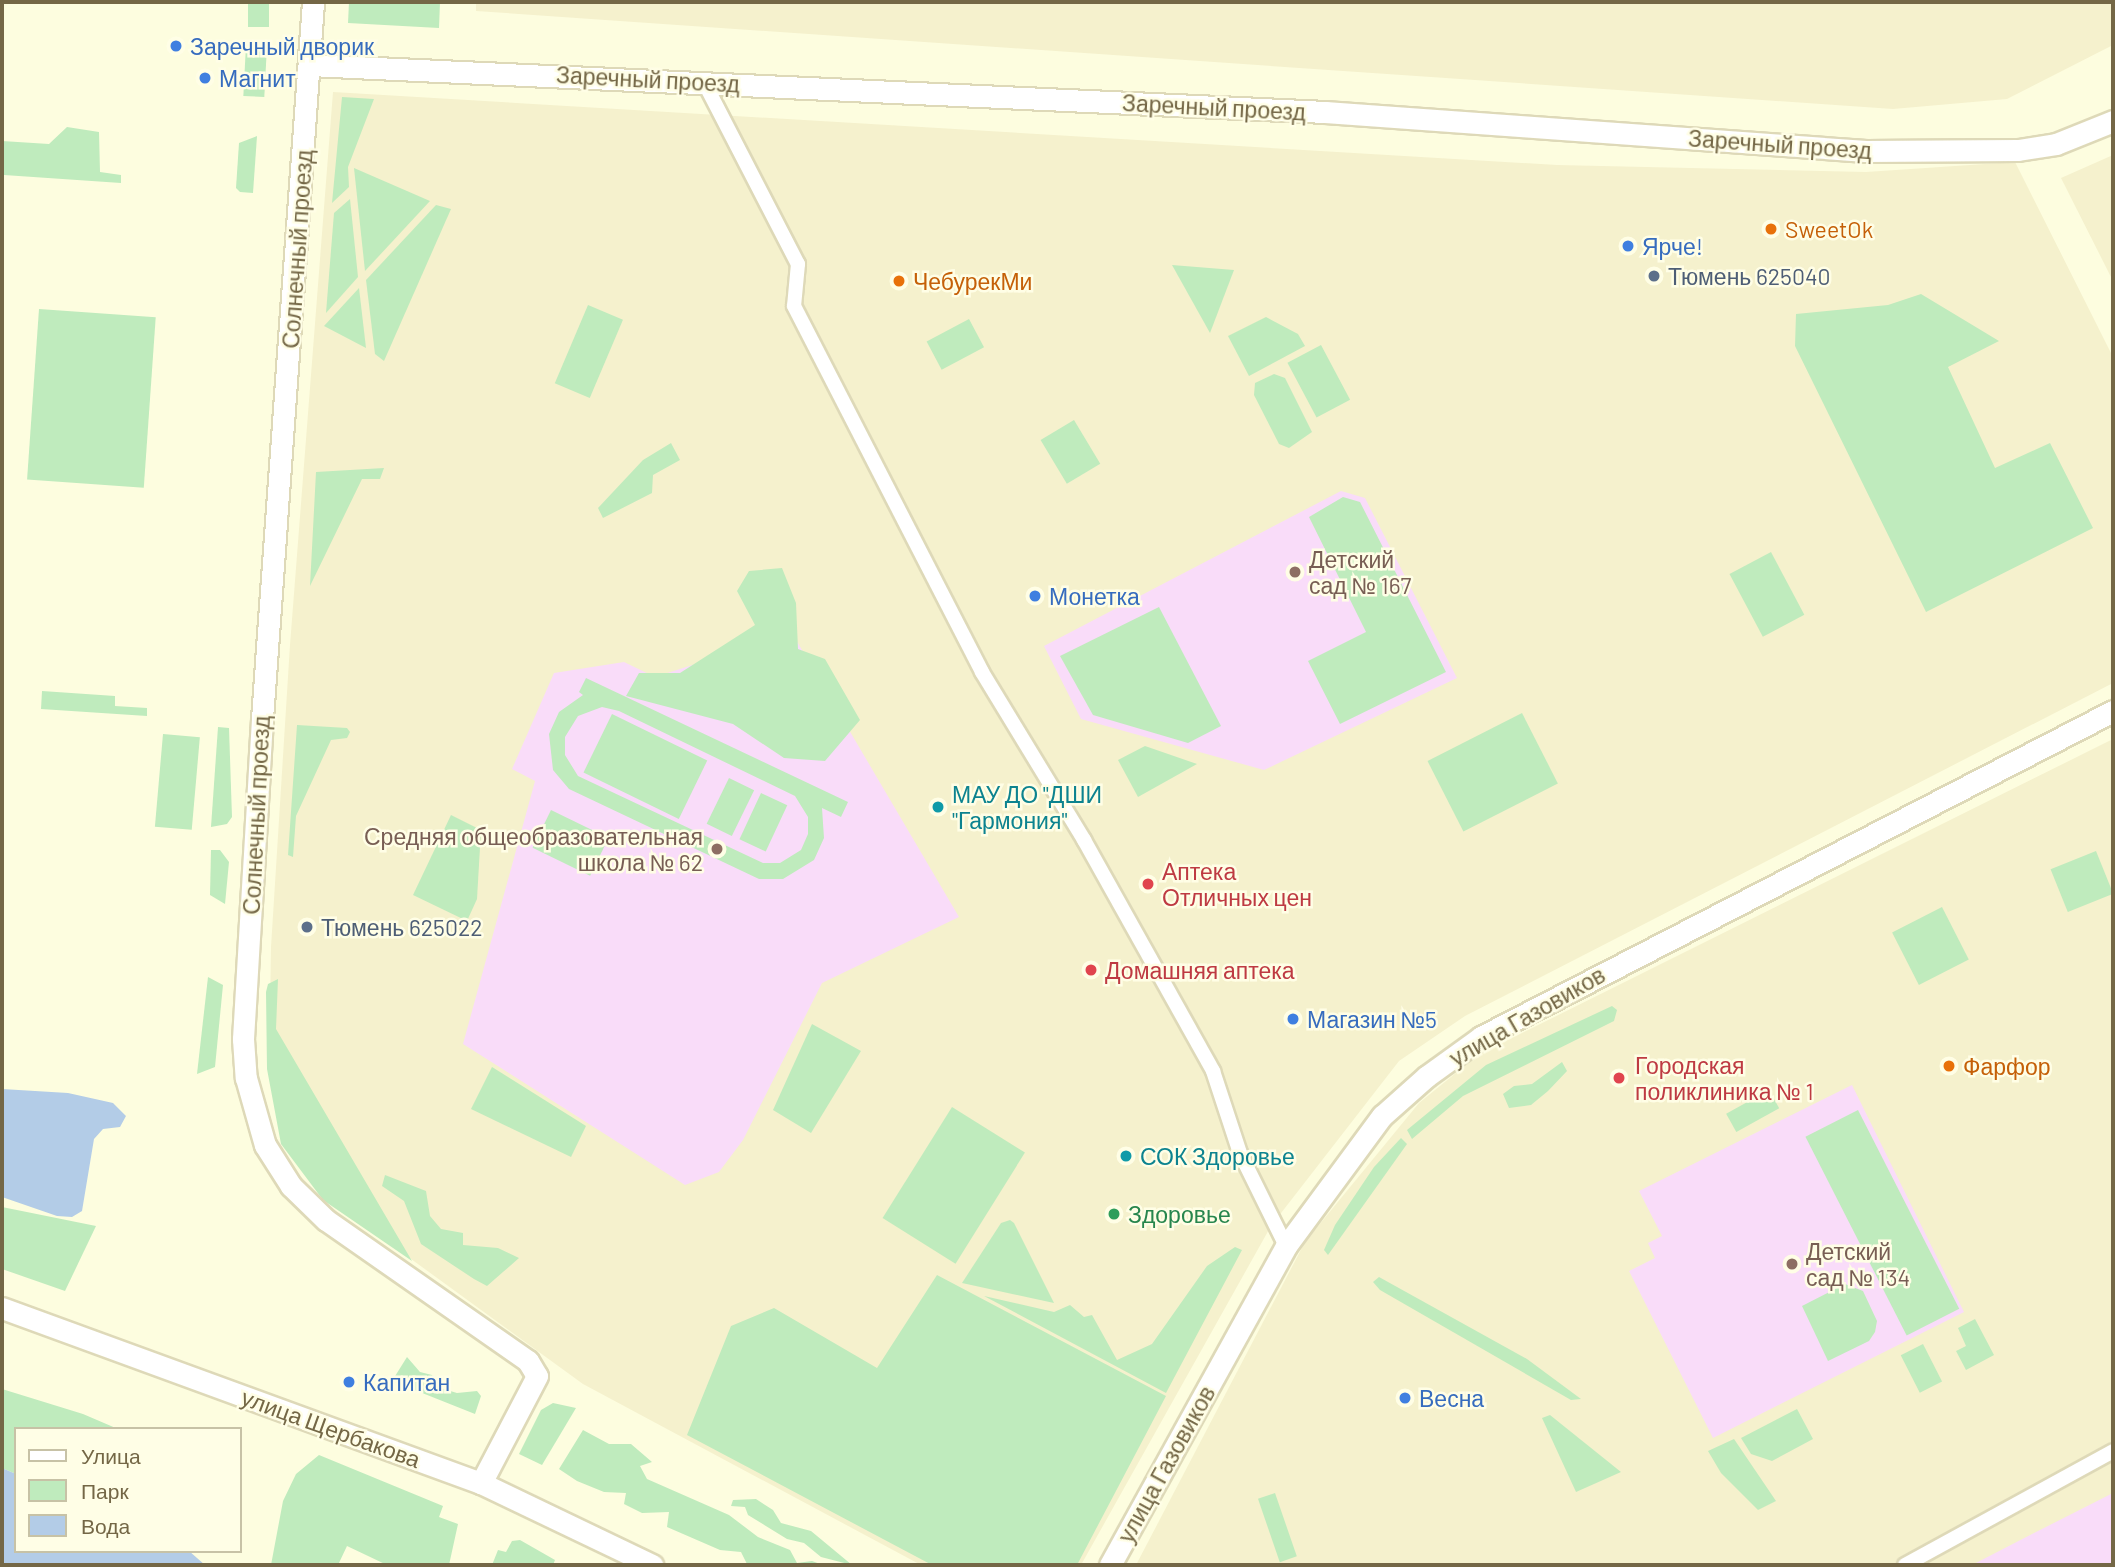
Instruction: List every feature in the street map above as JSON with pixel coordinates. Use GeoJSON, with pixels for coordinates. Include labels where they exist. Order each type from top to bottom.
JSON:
{"type":"FeatureCollection","features":[{"type":"Feature","properties":{"kind":"street","name":"Солнечный проезд"},"geometry":{"type":"LineString","coordinates":[[313,2],[261,719],[243,1040],[246,1078],[265,1145],[291,1186],[326,1220],[519,1351],[537,1376],[481,1483]]}},
{"type":"Feature","properties":{"kind":"street","name":"Заречный проезд"},"geometry":{"type":"LineString","coordinates":[[310,65],[1325,112],[1928,153],[2056,144],[2113,121]]}},
{"type":"Feature","properties":{"kind":"street"},"geometry":{"type":"LineString","coordinates":[[704,82],[798,264],[794,306],[982,672],[1084,840],[1213,1071],[1240,1153],[1286,1246]]}},
{"type":"Feature","properties":{"kind":"street","name":"улица Газовиков"},"geometry":{"type":"LineString","coordinates":[[1110,1565],[1286,1246],[1382,1116],[1427,1076],[1480,1037],[2113,711]]}},
{"type":"Feature","properties":{"kind":"street","name":"улица Щербакова"},"geometry":{"type":"LineString","coordinates":[[2,1308],[481,1483],[652,1565]]}},
{"type":"Feature","properties":{"kind":"street"},"geometry":{"type":"LineString","coordinates":[[1905,1565],[2113,1451]]}},
{"type":"Feature","properties":{"kind":"shaded area"},"geometry":{"type":"Polygon","coordinates":[[[476,2],[2113,2],[2113,45],[2007,99],[1893,109],[476,11],[476,2]]]}},
{"type":"Feature","properties":{"kind":"shaded area"},"geometry":{"type":"Polygon","coordinates":[[[333,92],[1557,165],[1866,172],[2015,162],[2113,357],[2113,683],[1465,1016],[1399,1061],[1271,1226],[1081,1565],[921,1565],[583,1384],[323,1195],[269,1073],[271,947],[290,645],[333,92]]]}},
{"type":"Feature","properties":{"kind":"shaded area"},"geometry":{"type":"Polygon","coordinates":[[[2113,155],[2113,281],[2061,178],[2113,155]]]}},
{"type":"Feature","properties":{"kind":"shaded area","name":"Детский сад № 167"},"geometry":{"type":"Polygon","coordinates":[[[1341,491],[1365,498],[1457,678],[1264,770],[1081,719],[1044,646],[1341,491]]]}},
{"type":"Feature","properties":{"kind":"shaded area","name":"Средняя общеобразовательная школа № 62"},"geometry":{"type":"Polygon","coordinates":[[[792,633],[959,917],[822,983],[743,1140],[719,1172],[685,1185],[463,1044],[535,781],[512,769],[554,673],[624,662],[655,677],[792,633]]]}},
{"type":"Feature","properties":{"kind":"shaded area"},"geometry":{"type":"Polygon","coordinates":[[[2113,739],[2113,1565],[1136,1565],[1305,1242],[1419,1103],[1478,1055],[2113,739]]]}},
{"type":"Feature","properties":{"kind":"shaded area","name":"Детский сад № 134"},"geometry":{"type":"Polygon","coordinates":[[[1852,1085],[1964,1312],[1713,1438],[1629,1271],[1655,1258],[1648,1243],[1662,1236],[1639,1191],[1852,1085]]]}},
{"type":"Feature","properties":{"kind":"shaded area"},"geometry":{"type":"Polygon","coordinates":[[[2113,1493],[2113,1565],[1972,1565],[2040,1530],[2113,1493]]]}},
{"type":"Feature","properties":{"kind":"green space"},"geometry":{"type":"Polygon","coordinates":[[[248,2],[269,2],[269,27],[248,27],[248,2]]]}},
{"type":"Feature","properties":{"kind":"green space"},"geometry":{"type":"Polygon","coordinates":[[[349,2],[440,2],[439,28],[348,23],[349,2]]]}},
{"type":"Feature","properties":{"kind":"green space"},"geometry":{"type":"Polygon","coordinates":[[[246,45],[267,46],[264,97],[243,96],[246,45]]]}},
{"type":"Feature","properties":{"kind":"green space"},"geometry":{"type":"Polygon","coordinates":[[[342,97],[374,99],[348,167],[349,187],[332,203],[342,97]]]}},
{"type":"Feature","properties":{"kind":"green space"},"geometry":{"type":"Polygon","coordinates":[[[67,127],[99,132],[100,172],[121,175],[121,183],[4,175],[2,141],[49,144],[67,127]]]}},
{"type":"Feature","properties":{"kind":"green space"},"geometry":{"type":"Polygon","coordinates":[[[257,136],[253,193],[240,192],[236,188],[239,143],[257,136]]]}},
{"type":"Feature","properties":{"kind":"green space"},"geometry":{"type":"Polygon","coordinates":[[[354,168],[430,201],[365,271],[354,168]]]}},
{"type":"Feature","properties":{"kind":"green space"},"geometry":{"type":"Polygon","coordinates":[[[350,199],[358,277],[326,313],[334,213],[350,199]]]}},
{"type":"Feature","properties":{"kind":"green space"},"geometry":{"type":"Polygon","coordinates":[[[436,205],[451,209],[384,361],[375,354],[366,280],[436,205]]]}},
{"type":"Feature","properties":{"kind":"green space"},"geometry":{"type":"Polygon","coordinates":[[[1172,265],[1234,270],[1210,333],[1172,265]]]}},
{"type":"Feature","properties":{"kind":"green space"},"geometry":{"type":"Polygon","coordinates":[[[359,288],[366,348],[324,326],[359,288]]]}},
{"type":"Feature","properties":{"kind":"green space"},"geometry":{"type":"Polygon","coordinates":[[[1921,294],[1999,341],[1948,367],[1995,468],[2050,443],[2093,528],[1926,612],[1795,346],[1796,314],[1888,305],[1921,294]]]}},
{"type":"Feature","properties":{"kind":"green space"},"geometry":{"type":"Polygon","coordinates":[[[588,305],[623,320],[590,398],[555,383],[588,305]]]}},
{"type":"Feature","properties":{"kind":"green space"},"geometry":{"type":"Polygon","coordinates":[[[39,309],[156,317],[144,488],[27,480],[39,309]]]}},
{"type":"Feature","properties":{"kind":"green space"},"geometry":{"type":"Polygon","coordinates":[[[1266,317],[1298,334],[1305,346],[1249,376],[1228,336],[1266,317]]]}},
{"type":"Feature","properties":{"kind":"green space"},"geometry":{"type":"Polygon","coordinates":[[[969,319],[984,347],[942,370],[927,342],[969,319]]]}},
{"type":"Feature","properties":{"kind":"green space"},"geometry":{"type":"Polygon","coordinates":[[[1321,345],[1350,400],[1317,418],[1287,363],[1321,345]]]}},
{"type":"Feature","properties":{"kind":"green space"},"geometry":{"type":"Polygon","coordinates":[[[1274,374],[1285,378],[1312,432],[1289,448],[1279,444],[1254,395],[1255,383],[1274,374]]]}},
{"type":"Feature","properties":{"kind":"green space"},"geometry":{"type":"Polygon","coordinates":[[[1074,420],[1100,464],[1067,484],[1041,440],[1074,420]]]}},
{"type":"Feature","properties":{"kind":"green space"},"geometry":{"type":"Polygon","coordinates":[[[671,443],[680,460],[653,475],[652,493],[603,518],[598,508],[643,460],[671,443]]]}},
{"type":"Feature","properties":{"kind":"green space"},"geometry":{"type":"Polygon","coordinates":[[[384,468],[380,479],[362,479],[310,586],[316,472],[384,468]]]}},
{"type":"Feature","properties":{"kind":"green space"},"geometry":{"type":"Polygon","coordinates":[[[1343,497],[1360,502],[1446,672],[1340,724],[1308,661],[1366,632],[1309,517],[1343,497]]]}},
{"type":"Feature","properties":{"kind":"green space"},"geometry":{"type":"Polygon","coordinates":[[[1771,552],[1804,615],[1763,637],[1730,574],[1771,552]]]}},
{"type":"Feature","properties":{"kind":"green space"},"geometry":{"type":"Polygon","coordinates":[[[782,568],[796,603],[798,649],[825,659],[860,720],[825,761],[784,758],[733,724],[626,696],[639,673],[680,673],[755,625],[737,591],[749,571],[782,568]]]}},
{"type":"Feature","properties":{"kind":"green space"},"geometry":{"type":"Polygon","coordinates":[[[1159,607],[1221,726],[1188,743],[1093,715],[1060,656],[1159,607]]]}},
{"type":"Feature","properties":{"kind":"green space"},"geometry":{"type":"Polygon","coordinates":[[[586,678],[848,802],[841,817],[822,808],[824,838],[814,860],[783,879],[759,879],[569,789],[553,770],[549,734],[559,712],[583,695],[579,692],[586,678]],[[602,707],[578,716],[565,737],[565,755],[578,776],[763,863],[780,863],[801,850],[808,834],[808,817],[795,796],[619,711],[602,707]]]}},
{"type":"Feature","properties":{"kind":"green space"},"geometry":{"type":"Polygon","coordinates":[[[42,691],[115,696],[115,706],[147,708],[147,716],[41,709],[42,691]]]}},
{"type":"Feature","properties":{"kind":"green space"},"geometry":{"type":"Polygon","coordinates":[[[1522,713],[1558,783],[1463,832],[1428,761],[1522,713]]]}},
{"type":"Feature","properties":{"kind":"green space"},"geometry":{"type":"Polygon","coordinates":[[[612,714],[707,760],[679,819],[584,772],[612,714]]]}},
{"type":"Feature","properties":{"kind":"green space"},"geometry":{"type":"Polygon","coordinates":[[[297,725],[347,728],[350,732],[347,738],[331,740],[296,816],[293,857],[288,855],[297,725]]]}},
{"type":"Feature","properties":{"kind":"green space"},"geometry":{"type":"Polygon","coordinates":[[[218,727],[229,728],[232,817],[227,824],[211,827],[218,727]]]}},
{"type":"Feature","properties":{"kind":"green space"},"geometry":{"type":"Polygon","coordinates":[[[163,734],[200,737],[192,830],[155,827],[163,734]]]}},
{"type":"Feature","properties":{"kind":"green space"},"geometry":{"type":"Polygon","coordinates":[[[1145,746],[1197,764],[1138,797],[1118,760],[1145,746]]]}},
{"type":"Feature","properties":{"kind":"green space"},"geometry":{"type":"Polygon","coordinates":[[[729,778],[754,790],[732,836],[707,824],[729,778]]]}},
{"type":"Feature","properties":{"kind":"green space"},"geometry":{"type":"Polygon","coordinates":[[[761,793],[787,805],[766,851],[739,839],[761,793]]]}},
{"type":"Feature","properties":{"kind":"green space"},"geometry":{"type":"Polygon","coordinates":[[[551,810],[609,838],[590,876],[533,848],[551,810]]]}},
{"type":"Feature","properties":{"kind":"green space"},"geometry":{"type":"Polygon","coordinates":[[[451,815],[481,830],[477,899],[467,921],[413,895],[451,815]]]}},
{"type":"Feature","properties":{"kind":"green space"},"geometry":{"type":"Polygon","coordinates":[[[211,850],[220,850],[229,862],[225,904],[210,895],[211,850]]]}},
{"type":"Feature","properties":{"kind":"green space"},"geometry":{"type":"Polygon","coordinates":[[[2096,851],[2113,894],[2068,912],[2051,869],[2096,851]]]}},
{"type":"Feature","properties":{"kind":"green space"},"geometry":{"type":"Polygon","coordinates":[[[1942,907],[1969,960],[1919,985],[1892,932],[1942,907]]]}},
{"type":"Feature","properties":{"kind":"green space"},"geometry":{"type":"Polygon","coordinates":[[[208,977],[223,985],[215,1067],[197,1074],[208,977]]]}},
{"type":"Feature","properties":{"kind":"green space"},"geometry":{"type":"Polygon","coordinates":[[[278,979],[276,1029],[412,1261],[323,1200],[281,1144],[267,1069],[266,992],[268,984],[278,979]]]}},
{"type":"Feature","properties":{"kind":"green space"},"geometry":{"type":"Polygon","coordinates":[[[1612,1006],[1617,1010],[1614,1021],[1463,1096],[1412,1139],[1407,1130],[1486,1065],[1612,1006]]]}},
{"type":"Feature","properties":{"kind":"green space"},"geometry":{"type":"Polygon","coordinates":[[[812,1024],[861,1051],[811,1133],[773,1110],[812,1024]]]}},
{"type":"Feature","properties":{"kind":"green space"},"geometry":{"type":"Polygon","coordinates":[[[1562,1062],[1567,1071],[1548,1091],[1531,1105],[1509,1108],[1503,1094],[1514,1086],[1532,1084],[1562,1062]]]}},
{"type":"Feature","properties":{"kind":"green space"},"geometry":{"type":"Polygon","coordinates":[[[492,1067],[586,1126],[571,1157],[471,1109],[492,1067]]]}},
{"type":"Feature","properties":{"kind":"green space"},"geometry":{"type":"Polygon","coordinates":[[[1769,1090],[1779,1108],[1736,1132],[1726,1114],[1769,1090]]]}},
{"type":"Feature","properties":{"kind":"green space"},"geometry":{"type":"Polygon","coordinates":[[[952,1107],[1025,1153],[956,1264],[883,1218],[952,1107]]]}},
{"type":"Feature","properties":{"kind":"green space"},"geometry":{"type":"Polygon","coordinates":[[[1858,1110],[1959,1309],[1907,1335],[1805,1137],[1858,1110]]]}},
{"type":"Feature","properties":{"kind":"green space"},"geometry":{"type":"Polygon","coordinates":[[[1401,1138],[1407,1144],[1328,1255],[1324,1250],[1335,1225],[1374,1167],[1401,1138]]]}},
{"type":"Feature","properties":{"kind":"green space"},"geometry":{"type":"Polygon","coordinates":[[[385,1175],[426,1191],[430,1216],[441,1229],[463,1233],[463,1245],[498,1248],[519,1258],[487,1286],[474,1279],[421,1244],[404,1201],[382,1186],[385,1175]]]}},
{"type":"Feature","properties":{"kind":"green space"},"geometry":{"type":"Polygon","coordinates":[[[2,1207],[96,1226],[65,1291],[2,1269],[2,1207]]]}},
{"type":"Feature","properties":{"kind":"green space"},"geometry":{"type":"Polygon","coordinates":[[[1010,1220],[1014,1223],[1054,1303],[962,1283],[1001,1223],[1010,1220]]]}},
{"type":"Feature","properties":{"kind":"green space"},"geometry":{"type":"Polygon","coordinates":[[[1235,1247],[1242,1250],[1166,1393],[984,1296],[1054,1312],[1070,1305],[1084,1317],[1092,1315],[1117,1360],[1152,1344],[1207,1266],[1235,1247]]]}},
{"type":"Feature","properties":{"kind":"green space"},"geometry":{"type":"Polygon","coordinates":[[[937,1275],[1166,1396],[1077,1565],[932,1565],[687,1435],[731,1326],[774,1308],[877,1368],[937,1275]]]}},
{"type":"Feature","properties":{"kind":"green space"},"geometry":{"type":"Polygon","coordinates":[[[1379,1277],[1527,1359],[1581,1399],[1571,1400],[1380,1290],[1373,1282],[1379,1277]]]}},
{"type":"Feature","properties":{"kind":"green space"},"geometry":{"type":"Polygon","coordinates":[[[1845,1284],[1863,1291],[1877,1321],[1875,1332],[1869,1341],[1828,1361],[1802,1306],[1845,1284]]]}},
{"type":"Feature","properties":{"kind":"green space"},"geometry":{"type":"Polygon","coordinates":[[[1975,1319],[1994,1355],[1966,1370],[1956,1351],[1966,1346],[1958,1328],[1975,1319]]]}},
{"type":"Feature","properties":{"kind":"green space"},"geometry":{"type":"Polygon","coordinates":[[[1923,1344],[1942,1381],[1920,1393],[1901,1355],[1923,1344]]]}},
{"type":"Feature","properties":{"kind":"green space"},"geometry":{"type":"Polygon","coordinates":[[[407,1357],[420,1372],[432,1375],[437,1387],[457,1393],[477,1391],[481,1396],[475,1414],[392,1381],[407,1357]]]}},
{"type":"Feature","properties":{"kind":"green space"},"geometry":{"type":"Polygon","coordinates":[[[2,1389],[83,1414],[113,1427],[14,1427],[14,1473],[2,1468],[2,1389]]]}},
{"type":"Feature","properties":{"kind":"green space"},"geometry":{"type":"Polygon","coordinates":[[[553,1403],[576,1408],[542,1465],[519,1454],[541,1410],[553,1403]]]}},
{"type":"Feature","properties":{"kind":"green space"},"geometry":{"type":"Polygon","coordinates":[[[1797,1409],[1813,1439],[1772,1461],[1751,1454],[1741,1438],[1797,1409]]]}},
{"type":"Feature","properties":{"kind":"green space"},"geometry":{"type":"Polygon","coordinates":[[[1550,1415],[1621,1472],[1576,1492],[1542,1418],[1550,1415]]]}},
{"type":"Feature","properties":{"kind":"green space"},"geometry":{"type":"Polygon","coordinates":[[[583,1430],[609,1444],[631,1444],[652,1462],[640,1466],[647,1479],[729,1515],[758,1537],[790,1550],[797,1563],[812,1561],[823,1565],[747,1564],[741,1552],[720,1550],[667,1527],[669,1512],[642,1513],[624,1504],[626,1493],[604,1492],[577,1481],[559,1469],[583,1430]]]}},
{"type":"Feature","properties":{"kind":"green space"},"geometry":{"type":"Polygon","coordinates":[[[1734,1439],[1776,1501],[1758,1510],[1721,1473],[1708,1451],[1734,1439]]]}},
{"type":"Feature","properties":{"kind":"green space"},"geometry":{"type":"Polygon","coordinates":[[[319,1455],[443,1506],[439,1517],[458,1524],[449,1565],[387,1565],[347,1546],[338,1565],[271,1565],[283,1501],[296,1474],[319,1455]]]}},
{"type":"Feature","properties":{"kind":"green space"},"geometry":{"type":"Polygon","coordinates":[[[1275,1493],[1297,1556],[1280,1562],[1258,1499],[1275,1493]]]}},
{"type":"Feature","properties":{"kind":"green space"},"geometry":{"type":"Polygon","coordinates":[[[756,1499],[773,1510],[781,1523],[811,1531],[852,1565],[821,1557],[804,1543],[787,1539],[748,1515],[745,1507],[731,1506],[733,1500],[756,1499]]]}},
{"type":"Feature","properties":{"kind":"green space"},"geometry":{"type":"Polygon","coordinates":[[[520,1540],[555,1560],[553,1565],[492,1565],[498,1550],[506,1552],[512,1541],[520,1540]]]}},
{"type":"Feature","properties":{"kind":"water"},"geometry":{"type":"Polygon","coordinates":[[[2,1089],[68,1093],[113,1103],[126,1116],[120,1127],[103,1129],[94,1139],[82,1211],[72,1217],[57,1216],[2,1197],[2,1089]]]}},
{"type":"Feature","properties":{"kind":"water"},"geometry":{"type":"Polygon","coordinates":[[[2,1468],[14,1473],[14,1553],[191,1553],[205,1565],[2,1565],[2,1468]]]}},
{"type":"Feature","properties":{"kind":"place","name":"Заречный дворик"},"geometry":{"type":"Point","coordinates":[176,46]}},
{"type":"Feature","properties":{"kind":"place","name":"Магнит"},"geometry":{"type":"Point","coordinates":[205,78]}},
{"type":"Feature","properties":{"kind":"place","name":"SweetOk"},"geometry":{"type":"Point","coordinates":[1771,229]}},
{"type":"Feature","properties":{"kind":"place","name":"Ярче!"},"geometry":{"type":"Point","coordinates":[1628,246]}},
{"type":"Feature","properties":{"kind":"place","name":"Тюмень 625040"},"geometry":{"type":"Point","coordinates":[1654,276]}},
{"type":"Feature","properties":{"kind":"place","name":"ЧебурекМи"},"geometry":{"type":"Point","coordinates":[899,281]}},
{"type":"Feature","properties":{"kind":"place","name":"Детский сад № 167"},"geometry":{"type":"Point","coordinates":[1295,572]}},
{"type":"Feature","properties":{"kind":"place","name":"Монетка"},"geometry":{"type":"Point","coordinates":[1035,596]}},
{"type":"Feature","properties":{"kind":"place","name":"МАУ ДО \"ДШИ \"Гармония\""},"geometry":{"type":"Point","coordinates":[938,807]}},
{"type":"Feature","properties":{"kind":"place","name":"Средняя общеобразовательная школа № 62"},"geometry":{"type":"Point","coordinates":[717,849]}},
{"type":"Feature","properties":{"kind":"place","name":"Аптека Отличных цен"},"geometry":{"type":"Point","coordinates":[1148,884]}},
{"type":"Feature","properties":{"kind":"place","name":"Тюмень 625022"},"geometry":{"type":"Point","coordinates":[307,927]}},
{"type":"Feature","properties":{"kind":"place","name":"Домашняя аптека"},"geometry":{"type":"Point","coordinates":[1091,970]}},
{"type":"Feature","properties":{"kind":"place","name":"Магазин №5"},"geometry":{"type":"Point","coordinates":[1293,1019]}},
{"type":"Feature","properties":{"kind":"place","name":"Фарфор"},"geometry":{"type":"Point","coordinates":[1949,1066]}},
{"type":"Feature","properties":{"kind":"place","name":"Городская поликлиника № 1"},"geometry":{"type":"Point","coordinates":[1619,1078]}},
{"type":"Feature","properties":{"kind":"place","name":"СОК Здоровье"},"geometry":{"type":"Point","coordinates":[1126,1156]}},
{"type":"Feature","properties":{"kind":"place","name":"Здоровье"},"geometry":{"type":"Point","coordinates":[1114,1214]}},
{"type":"Feature","properties":{"kind":"place","name":"Детский сад № 134"},"geometry":{"type":"Point","coordinates":[1792,1264]}},
{"type":"Feature","properties":{"kind":"place","name":"Капитан"},"geometry":{"type":"Point","coordinates":[349,1382]}},
{"type":"Feature","properties":{"kind":"place","name":"Весна"},"geometry":{"type":"Point","coordinates":[1405,1398]}}]}
